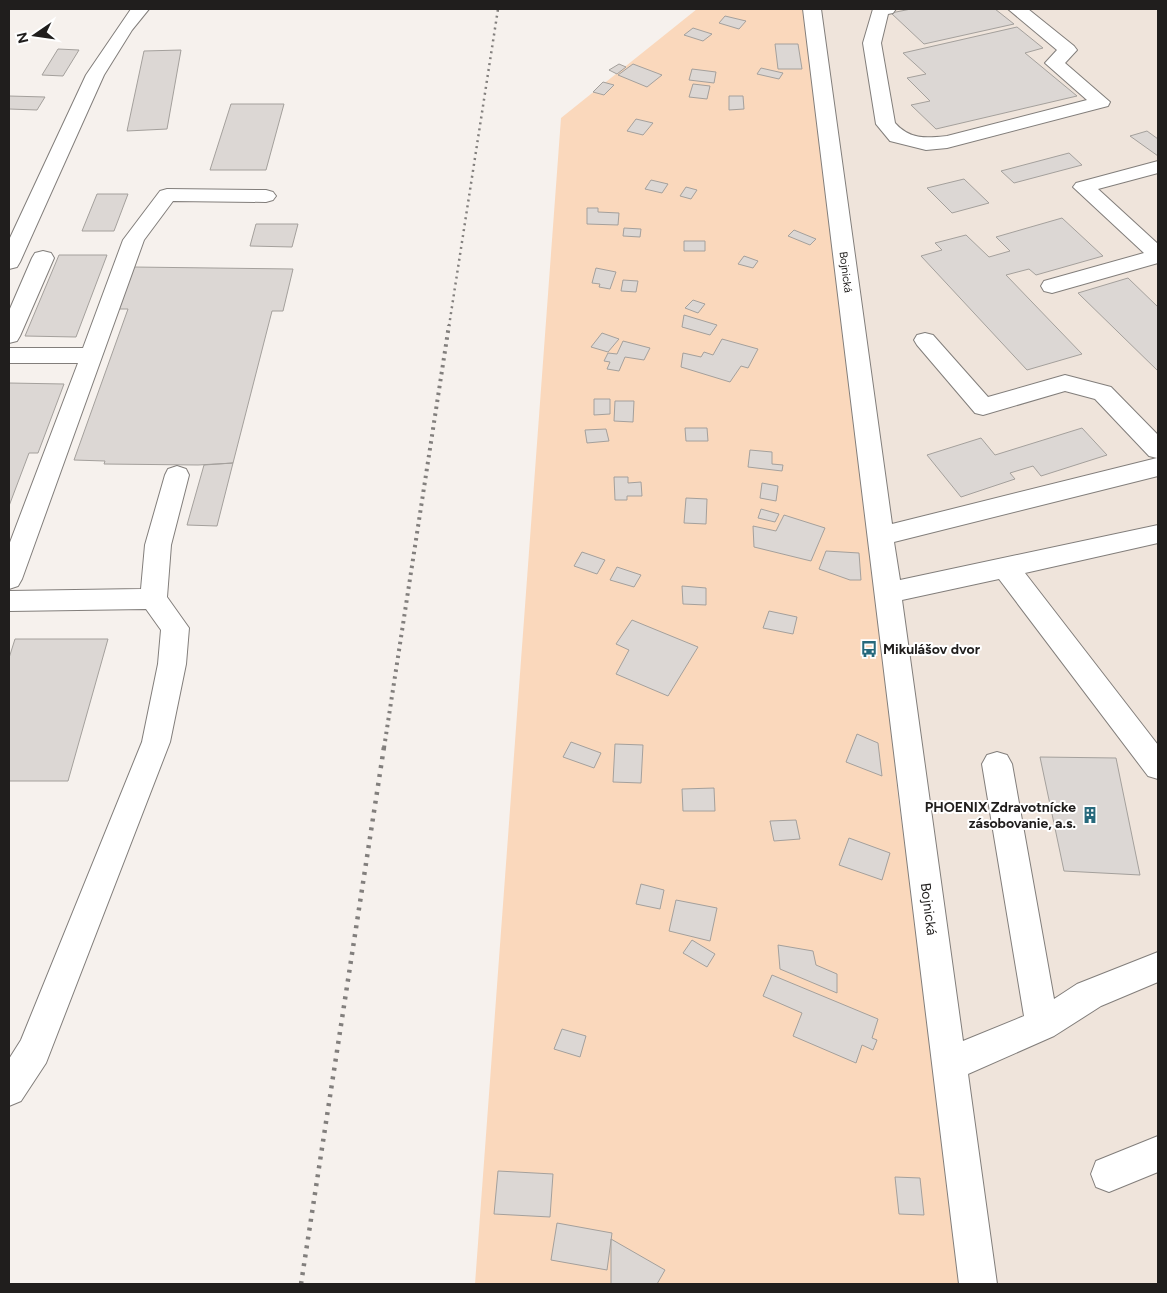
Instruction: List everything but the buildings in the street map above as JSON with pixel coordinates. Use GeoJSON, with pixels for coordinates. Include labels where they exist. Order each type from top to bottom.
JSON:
{"type":"FeatureCollection","features":[{"type":"Feature","properties":{"kind":"street"},"geometry":{"type":"LineString","coordinates":[[9,262],[95,75],[125,28],[140,9]]}},
{"type":"Feature","properties":{"kind":"street","name":"Bojnická"},"geometry":{"type":"LineString","coordinates":[[812,9],[978,1284]]}},
{"type":"Feature","properties":{"kind":"street"},"geometry":{"type":"LineString","coordinates":[[887,9],[880,11],[872,43],[886,124],[897,137],[926,144],[947,142],[1101,102],[1054,63],[1068,50],[1017,9]]}},
{"type":"Feature","properties":{"kind":"street"},"geometry":{"type":"LineString","coordinates":[[1158,167],[1083,187],[1158,256]]}},
{"type":"Feature","properties":{"kind":"street"},"geometry":{"type":"LineString","coordinates":[[9,579],[134,240],[167,195],[266,196]]}},
{"type":"Feature","properties":{"kind":"street"},"geometry":{"type":"LineString","coordinates":[[1052,286],[1158,256]]}},
{"type":"Feature","properties":{"kind":"street"},"geometry":{"type":"LineString","coordinates":[[9,336],[43,258]]}},
{"type":"Feature","properties":{"kind":"street"},"geometry":{"type":"LineString","coordinates":[[925,340],[983,407],[1064,383],[1103,393],[1158,450]]}},
{"type":"Feature","properties":{"kind":"street"},"geometry":{"type":"LineString","coordinates":[[9,355],[92,356]]}},
{"type":"Feature","properties":{"kind":"street"},"geometry":{"type":"LineString","coordinates":[[880,535],[918,528],[1158,467]]}},
{"type":"Feature","properties":{"kind":"street"},"geometry":{"type":"LineString","coordinates":[[9,1089],[34,1051],[156,742],[172,664],[174,628],[153,599],[158,545],[177,475]]}},
{"type":"Feature","properties":{"kind":"street"},"geometry":{"type":"LineString","coordinates":[[888,593],[1158,534]]}},
{"type":"Feature","properties":{"kind":"street"},"geometry":{"type":"LineString","coordinates":[[1006,568],[1158,767]]}},
{"type":"Feature","properties":{"kind":"street"},"geometry":{"type":"LineString","coordinates":[[9,601],[153,599]]}},
{"type":"Feature","properties":{"kind":"street"},"geometry":{"type":"LineString","coordinates":[[997,764],[1042,1025]]}},
{"type":"Feature","properties":{"kind":"street"},"geometry":{"type":"LineString","coordinates":[[950,1065],[973,1053],[1042,1025],[1089,995],[1158,967]]}},
{"type":"Feature","properties":{"kind":"street"},"geometry":{"type":"LineString","coordinates":[[1109,1174],[1158,1154]]}},
{"type":"Feature","properties":{"kind":"shaded area"},"geometry":{"type":"Polygon","coordinates":[[[697,9],[821,9],[898,796],[967,1284],[475,1284],[561,118],[697,9]]]}},
{"type":"Feature","properties":{"kind":"shaded area"},"geometry":{"type":"Polygon","coordinates":[[[821,9],[1158,9],[1158,1284],[967,1284],[898,796],[821,9]]]}},
{"type":"Feature","properties":{"kind":"railway"},"geometry":{"type":"LineString","coordinates":[[449,326],[498,9]]}},
{"type":"Feature","properties":{"kind":"railway"},"geometry":{"type":"LineString","coordinates":[[384,748],[449,325]]}},
{"type":"Feature","properties":{"kind":"railway"},"geometry":{"type":"LineString","coordinates":[[301,1284],[384,747]]}},
{"type":"Feature","properties":{"kind":"place","name":"Mikulášov dvor"},"geometry":{"type":"Point","coordinates":[869,649]}},
{"type":"Feature","properties":{"kind":"place","name":"PHOENIX Zdravotnícke zásobovanie, a.s."},"geometry":{"type":"Point","coordinates":[1090,815]}}]}
